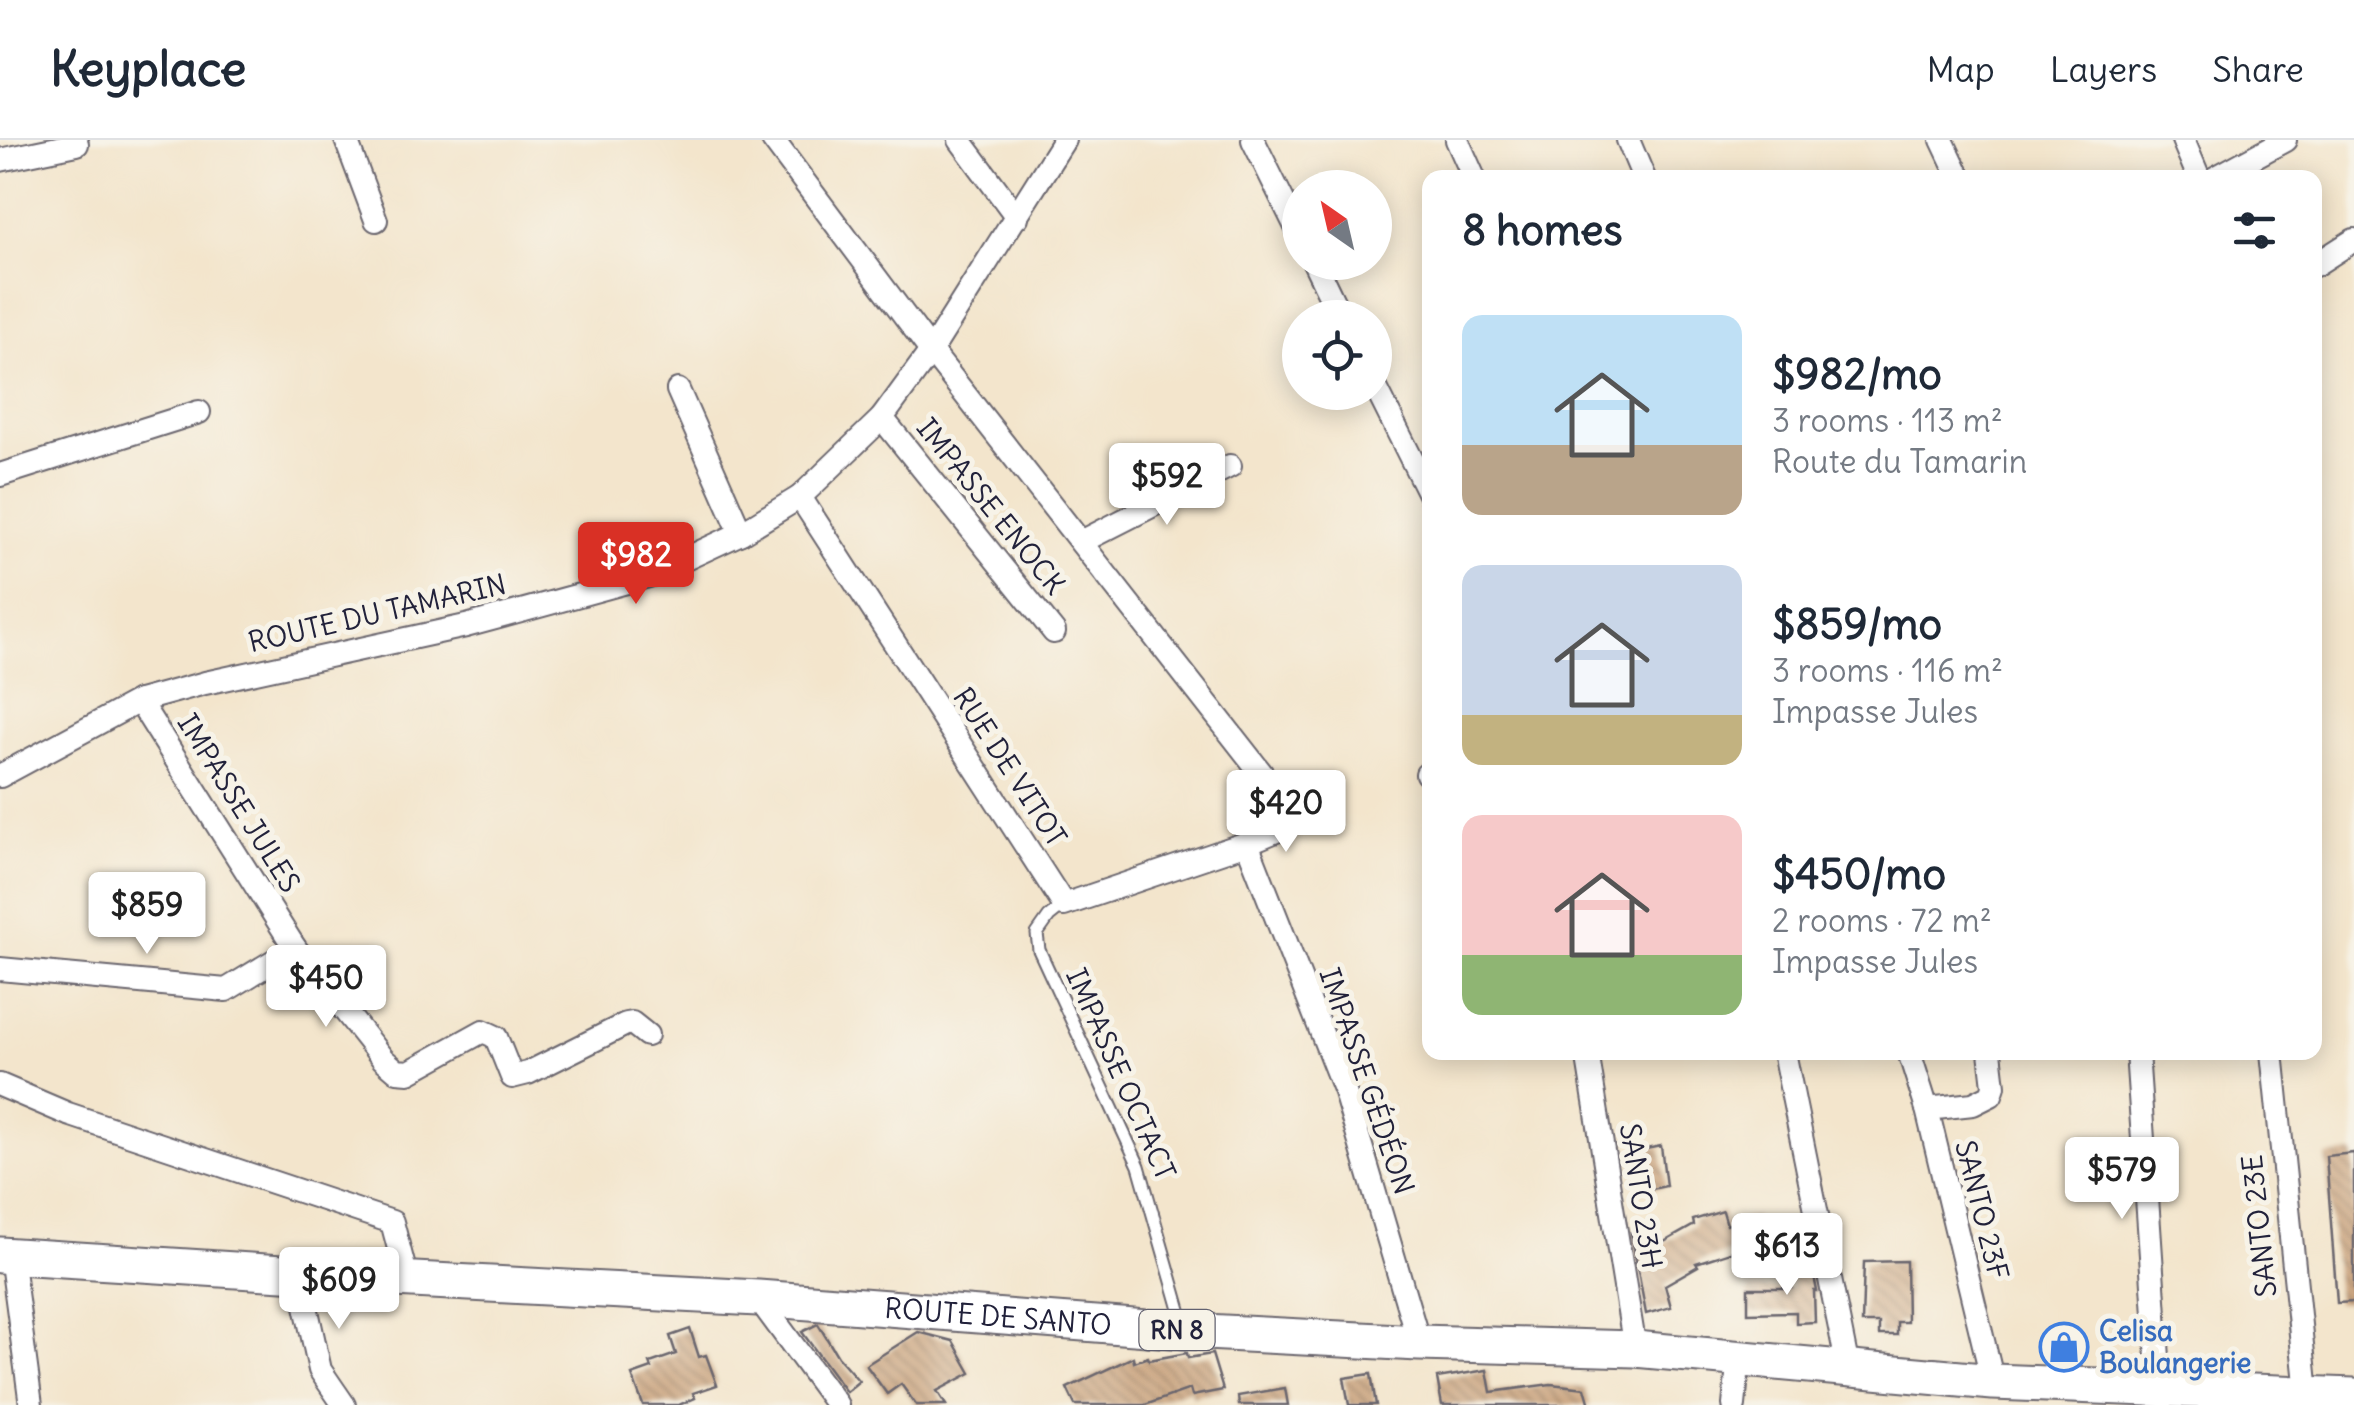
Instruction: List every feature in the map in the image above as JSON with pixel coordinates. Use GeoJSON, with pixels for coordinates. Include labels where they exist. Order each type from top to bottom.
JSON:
{"type":"FeatureCollection","features":[{"type":"Feature","properties":{"kind":"main road","name":"ROUTE DE SANTO"},"geometry":{"type":"LineString","coordinates":[[6,1255],[758,1298],[1186,1331],[1419,1343],[1635,1348],[2107,1395],[2160,1387],[2354,1396]]}},
{"type":"Feature","properties":{"kind":"street"},"geometry":{"type":"LineString","coordinates":[[346,140],[376,220]]}},
{"type":"Feature","properties":{"kind":"street"},"geometry":{"type":"LineString","coordinates":[[773,140],[931,351],[1296,816],[1276,831],[1064,905]]}},
{"type":"Feature","properties":{"kind":"street"},"geometry":{"type":"LineString","coordinates":[[960,140],[1017,217]]}},
{"type":"Feature","properties":{"kind":"street","name":"ROUTE DU TAMARIN"},"geometry":{"type":"LineString","coordinates":[[0,776],[139,702],[205,683],[466,626],[649,576],[741,533],[800,498],[882,418],[931,351],[1064,140]]}},
{"type":"Feature","properties":{"kind":"street"},"geometry":{"type":"LineString","coordinates":[[1252,140],[1282,199]]}},
{"type":"Feature","properties":{"kind":"street"},"geometry":{"type":"LineString","coordinates":[[1457,140],[1470,170]]}},
{"type":"Feature","properties":{"kind":"street"},"geometry":{"type":"LineString","coordinates":[[1942,140],[1956,170]]}},
{"type":"Feature","properties":{"kind":"street"},"geometry":{"type":"LineString","coordinates":[[2182,140],[2196,170]]}},
{"type":"Feature","properties":{"kind":"street"},"geometry":{"type":"LineString","coordinates":[[2230,170],[2285,140]]}},
{"type":"Feature","properties":{"kind":"street"},"geometry":{"type":"LineString","coordinates":[[1632,141],[1641,170]]}},
{"type":"Feature","properties":{"kind":"street"},"geometry":{"type":"LineString","coordinates":[[0,160],[77,144]]}},
{"type":"Feature","properties":{"kind":"street"},"geometry":{"type":"LineString","coordinates":[[2322,261],[2354,240]]}},
{"type":"Feature","properties":{"kind":"street"},"geometry":{"type":"LineString","coordinates":[[678,390],[741,533]]}},
{"type":"Feature","properties":{"kind":"street"},"geometry":{"type":"LineString","coordinates":[[1387,410],[1422,480]]}},
{"type":"Feature","properties":{"kind":"street"},"geometry":{"type":"LineString","coordinates":[[0,474],[199,412]]}},
{"type":"Feature","properties":{"kind":"street","name":"IMPASSE ENOCK"},"geometry":{"type":"LineString","coordinates":[[882,418],[1054,632]]}},
{"type":"Feature","properties":{"kind":"street"},"geometry":{"type":"LineString","coordinates":[[1080,542],[1230,466]]}},
{"type":"Feature","properties":{"kind":"street","name":"RUE DE VITOT"},"geometry":{"type":"LineString","coordinates":[[800,498],[1064,905]]}},
{"type":"Feature","properties":{"kind":"street","name":"IMPASSE JULES"},"geometry":{"type":"LineString","coordinates":[[139,702],[295,948],[397,1071],[409,1072],[483,1031],[496,1037],[512,1077],[626,1024],[648,1035]]}},
{"type":"Feature","properties":{"kind":"street","name":"IMPASSE GÉDÉON"},"geometry":{"type":"LineString","coordinates":[[1247,842],[1345,1092],[1419,1343]]}},
{"type":"Feature","properties":{"kind":"street"},"geometry":{"type":"LineString","coordinates":[[0,969],[226,990],[295,948]]}},
{"type":"Feature","properties":{"kind":"street","name":"SANTO 23H"},"geometry":{"type":"LineString","coordinates":[[1588,1060],[1635,1348]]}},
{"type":"Feature","properties":{"kind":"street"},"geometry":{"type":"LineString","coordinates":[[1786,1060],[1848,1368]]}},
{"type":"Feature","properties":{"kind":"street","name":"SANTO 23F"},"geometry":{"type":"LineString","coordinates":[[1912,1060],[1993,1382]]}},
{"type":"Feature","properties":{"kind":"street"},"geometry":{"type":"LineString","coordinates":[[1927,1109],[1973,1104],[1991,1095],[1994,1086],[1991,1060]]}},
{"type":"Feature","properties":{"kind":"street"},"geometry":{"type":"LineString","coordinates":[[2138,1060],[2160,1387]]}},
{"type":"Feature","properties":{"kind":"street","name":"SANTO 23E"},"geometry":{"type":"LineString","coordinates":[[2273,1060],[2307,1393]]}},
{"type":"Feature","properties":{"kind":"street"},"geometry":{"type":"LineString","coordinates":[[0,1085],[68,1114],[392,1222],[408,1279]]}},
{"type":"Feature","properties":{"kind":"street"},"geometry":{"type":"LineString","coordinates":[[6,1255],[31,1405]]}},
{"type":"Feature","properties":{"kind":"street"},"geometry":{"type":"LineString","coordinates":[[299,1274],[320,1370],[344,1405]]}},
{"type":"Feature","properties":{"kind":"street"},"geometry":{"type":"LineString","coordinates":[[758,1298],[836,1405]]}},
{"type":"Feature","properties":{"kind":"street"},"geometry":{"type":"LineString","coordinates":[[1734,1405],[1738,1356]]}},
{"type":"Feature","properties":{"kind":"lane","name":"IMPASSE OCTACT"},"geometry":{"type":"LineString","coordinates":[[1064,905],[1048,917],[1037,934],[1039,950],[1140,1166],[1186,1331]]}},
{"type":"Feature","properties":{"kind":"building"},"geometry":{"type":"Polygon","coordinates":[[[1661,1146],[1666,1186],[1642,1191],[1631,1152],[1661,1146]]]}},
{"type":"Feature","properties":{"kind":"building"},"geometry":{"type":"Polygon","coordinates":[[[2354,1153],[2354,1302],[2337,1303],[2326,1156],[2354,1153]]]}},
{"type":"Feature","properties":{"kind":"building"},"geometry":{"type":"Polygon","coordinates":[[[1723,1211],[1727,1225],[1754,1216],[1762,1242],[1696,1263],[1698,1266],[1665,1285],[1671,1307],[1646,1314],[1631,1232],[1651,1228],[1655,1247],[1694,1225],[1693,1220],[1723,1211]]]}},
{"type":"Feature","properties":{"kind":"building"},"geometry":{"type":"Polygon","coordinates":[[[1906,1261],[1907,1322],[1897,1322],[1897,1335],[1879,1335],[1879,1323],[1862,1323],[1864,1262],[1906,1261]]]}},
{"type":"Feature","properties":{"kind":"building"},"geometry":{"type":"Polygon","coordinates":[[[1792,1272],[1813,1272],[1817,1291],[1815,1322],[1796,1323],[1796,1312],[1748,1313],[1748,1288],[1792,1288],[1792,1272]]]}},
{"type":"Feature","properties":{"kind":"building"},"geometry":{"type":"Polygon","coordinates":[[[818,1324],[838,1357],[859,1381],[846,1392],[802,1332],[818,1324]]]}},
{"type":"Feature","properties":{"kind":"building"},"geometry":{"type":"Polygon","coordinates":[[[690,1329],[699,1357],[706,1355],[717,1385],[693,1393],[695,1398],[679,1405],[643,1405],[632,1375],[652,1368],[650,1363],[676,1354],[670,1336],[690,1329]]]}},
{"type":"Feature","properties":{"kind":"building"},"geometry":{"type":"Polygon","coordinates":[[[918,1332],[953,1341],[971,1373],[937,1391],[946,1405],[916,1405],[901,1384],[887,1394],[866,1365],[918,1332]]]}},
{"type":"Feature","properties":{"kind":"building"},"geometry":{"type":"Polygon","coordinates":[[[1187,1353],[1188,1358],[1212,1354],[1223,1390],[1192,1396],[1190,1389],[1145,1405],[1075,1405],[1067,1388],[1133,1357],[1134,1362],[1187,1353]]]}},
{"type":"Feature","properties":{"kind":"building"},"geometry":{"type":"Polygon","coordinates":[[[1487,1370],[1491,1392],[1551,1384],[1585,1388],[1590,1405],[1442,1405],[1437,1378],[1487,1370]]]}},
{"type":"Feature","properties":{"kind":"building"},"geometry":{"type":"Polygon","coordinates":[[[1371,1374],[1376,1405],[1349,1405],[1344,1378],[1371,1374]]]}},
{"type":"Feature","properties":{"kind":"building"},"geometry":{"type":"Polygon","coordinates":[[[1285,1388],[1288,1405],[1239,1405],[1238,1396],[1285,1388]]]}},
{"type":"Feature","properties":{"kind":"place","name":"Celisa Boulangerie"},"geometry":{"type":"Point","coordinates":[2064,1347]}}]}
